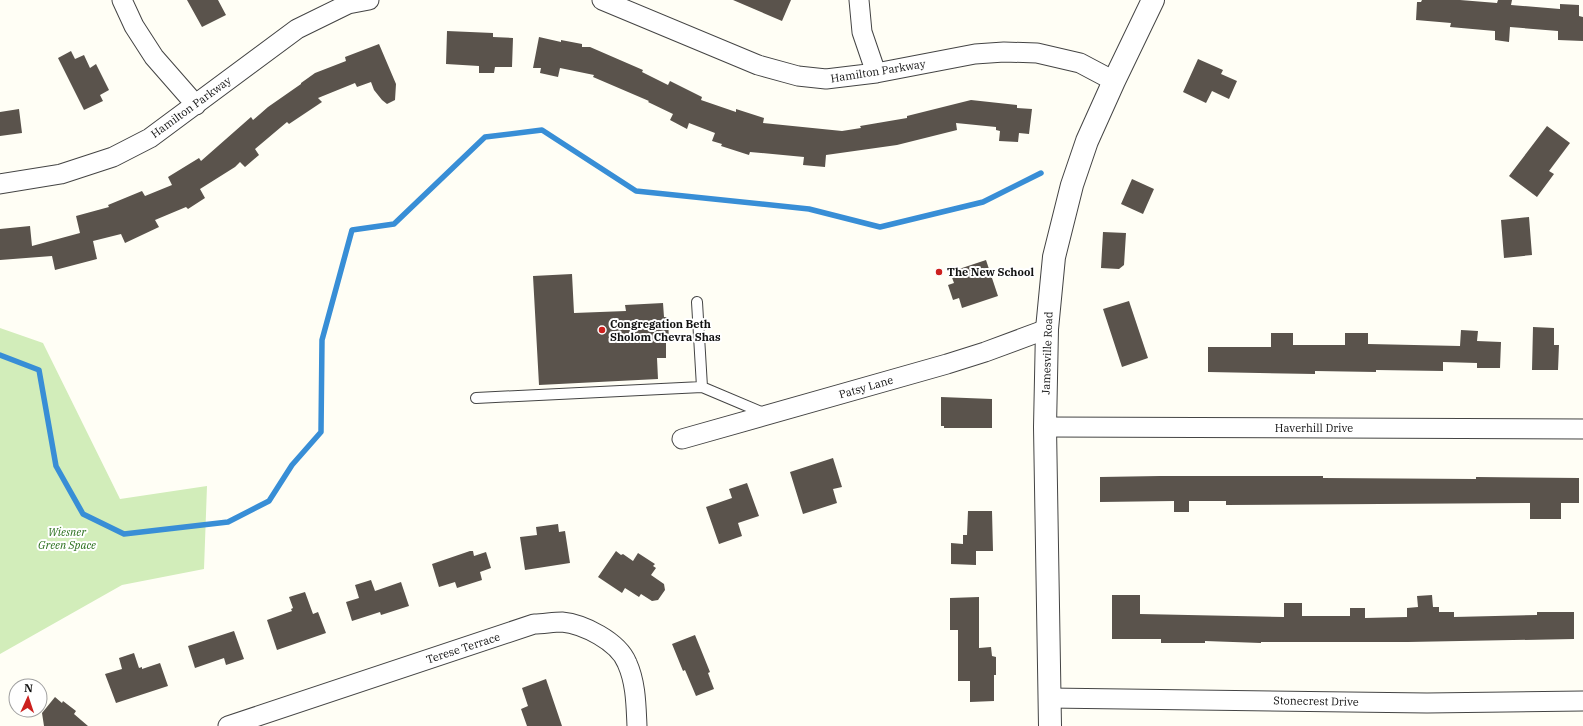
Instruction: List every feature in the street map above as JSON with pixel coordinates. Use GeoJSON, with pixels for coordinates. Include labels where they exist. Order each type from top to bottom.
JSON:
{"type":"FeatureCollection","features":[{"type":"Feature","properties":{"kind":"street"},"geometry":{"type":"LineString","coordinates":[[122,0],[134,26],[154,57],[196,105]]}},
{"type":"Feature","properties":{"kind":"street","name":"Hamilton Parkway"},"geometry":{"type":"LineString","coordinates":[[0,184],[61,174],[113,156],[150,138],[297,29],[348,4],[369,0]]}},
{"type":"Feature","properties":{"kind":"street","name":"Hamilton Parkway"},"geometry":{"type":"LineString","coordinates":[[602,0],[758,65],[798,76],[826,79],[876,73],[975,54],[1004,52],[1037,53],[1080,63],[1114,81]]}},
{"type":"Feature","properties":{"kind":"street"},"geometry":{"type":"LineString","coordinates":[[859,0],[862,32],[876,73]]}},
{"type":"Feature","properties":{"kind":"street","name":"Jamesville Road"},"geometry":{"type":"LineString","coordinates":[[1050,726],[1045,428],[1047,329],[1054,257],[1072,185],[1095,124],[1153,0]]}},
{"type":"Feature","properties":{"kind":"street","name":"Patsy Lane"},"geometry":{"type":"LineString","coordinates":[[682,439],[947,364],[985,352],[1047,329]]}},
{"type":"Feature","properties":{"kind":"street","name":"Haverhill Drive"},"geometry":{"type":"LineString","coordinates":[[1045,428],[1583,429]]}},
{"type":"Feature","properties":{"kind":"street","name":"Terese Terrace"},"geometry":{"type":"LineString","coordinates":[[228,726],[534,624],[562,622],[589,630],[606,640],[621,653],[627,662],[636,693],[637,726]]}},
{"type":"Feature","properties":{"kind":"street","name":"Stonecrest Drive"},"geometry":{"type":"LineString","coordinates":[[1049,698],[1427,703],[1583,701]]}},
{"type":"Feature","properties":{"kind":"lane"},"geometry":{"type":"LineString","coordinates":[[697,302],[702,387]]}},
{"type":"Feature","properties":{"kind":"lane"},"geometry":{"type":"LineString","coordinates":[[476,398],[702,387],[767,415]]}},
{"type":"Feature","properties":{"kind":"green space","name":"Wiesner Green Space"},"geometry":{"type":"Polygon","coordinates":[[[0,328],[43,343],[120,499],[207,486],[204,569],[122,585],[0,654],[0,328]]]}},
{"type":"Feature","properties":{"kind":"building"},"geometry":{"type":"Polygon","coordinates":[[[187,0],[218,0],[226,15],[202,27],[187,0]]]}},
{"type":"Feature","properties":{"kind":"building"},"geometry":{"type":"Polygon","coordinates":[[[733,0],[791,0],[782,21],[733,0]]]}},
{"type":"Feature","properties":{"kind":"building"},"geometry":{"type":"Polygon","coordinates":[[[1422,0],[1460,0],[1497,3],[1498,0],[1512,0],[1511,5],[1560,9],[1560,4],[1579,5],[1579,16],[1583,17],[1583,41],[1558,40],[1558,31],[1510,27],[1509,42],[1495,40],[1495,31],[1450,27],[1451,23],[1416,20],[1417,2],[1421,2],[1422,0]]]}},
{"type":"Feature","properties":{"kind":"building"},"geometry":{"type":"Polygon","coordinates":[[[447,31],[493,33],[493,37],[513,38],[512,67],[495,67],[494,73],[479,73],[479,66],[446,64],[447,31]]]}},
{"type":"Feature","properties":{"kind":"building"},"geometry":{"type":"Polygon","coordinates":[[[539,37],[561,42],[561,40],[582,44],[582,47],[590,47],[643,70],[642,72],[668,85],[670,81],[702,97],[701,100],[736,112],[736,109],[764,118],[763,123],[842,131],[861,128],[860,126],[907,118],[907,116],[971,100],[1017,105],[1017,108],[1032,109],[1029,134],[1019,133],[1018,142],[999,141],[1000,131],[996,130],[996,127],[956,123],[957,130],[897,145],[826,155],[825,167],[803,165],[804,157],[750,152],[749,155],[721,146],[722,144],[712,141],[715,133],[689,123],[687,129],[670,120],[673,114],[648,102],[649,101],[593,77],[594,75],[560,68],[558,77],[540,73],[541,68],[533,68],[539,37]]]}},
{"type":"Feature","properties":{"kind":"building"},"geometry":{"type":"Polygon","coordinates":[[[379,44],[396,84],[395,100],[387,104],[374,90],[371,82],[357,87],[355,83],[318,98],[322,102],[289,124],[287,122],[255,149],[259,155],[245,167],[240,162],[235,167],[200,189],[205,198],[188,209],[186,207],[155,220],[159,227],[125,243],[121,234],[93,241],[97,259],[55,270],[52,256],[0,260],[0,229],[30,226],[32,246],[80,233],[76,216],[109,207],[108,205],[142,191],[145,196],[172,185],[168,177],[199,158],[201,161],[251,117],[253,120],[268,107],[315,73],[346,61],[345,57],[379,44]]]}},
{"type":"Feature","properties":{"kind":"building"},"geometry":{"type":"Polygon","coordinates":[[[71,51],[75,59],[84,55],[90,68],[96,64],[109,90],[100,95],[103,101],[84,110],[58,58],[71,51]]]}},
{"type":"Feature","properties":{"kind":"building"},"geometry":{"type":"Polygon","coordinates":[[[1198,59],[1223,70],[1221,74],[1237,81],[1229,99],[1212,91],[1206,103],[1183,92],[1198,59]]]}},
{"type":"Feature","properties":{"kind":"building"},"geometry":{"type":"Polygon","coordinates":[[[19,109],[22,133],[0,136],[0,112],[19,109]]]}},
{"type":"Feature","properties":{"kind":"building"},"geometry":{"type":"Polygon","coordinates":[[[1547,126],[1570,143],[1549,171],[1554,174],[1537,197],[1509,176],[1547,126]]]}},
{"type":"Feature","properties":{"kind":"building"},"geometry":{"type":"Polygon","coordinates":[[[1132,179],[1154,189],[1143,214],[1121,204],[1132,179]]]}},
{"type":"Feature","properties":{"kind":"building"},"geometry":{"type":"Polygon","coordinates":[[[1529,217],[1532,255],[1504,258],[1501,220],[1529,217]]]}},
{"type":"Feature","properties":{"kind":"building"},"geometry":{"type":"Polygon","coordinates":[[[1103,232],[1126,233],[1124,265],[1119,269],[1101,268],[1103,232]]]}},
{"type":"Feature","properties":{"kind":"building"},"geometry":{"type":"Polygon","coordinates":[[[986,260],[998,296],[962,308],[959,298],[953,300],[948,285],[954,283],[950,272],[986,260]]]}},
{"type":"Feature","properties":{"kind":"building","name":"Congregation Beth Sholom Chevra Shas"},"geometry":{"type":"Polygon","coordinates":[[[572,274],[574,313],[626,311],[625,305],[663,303],[664,317],[668,317],[669,342],[666,342],[666,358],[657,358],[658,379],[539,385],[533,276],[572,274]]]}},
{"type":"Feature","properties":{"kind":"building"},"geometry":{"type":"Polygon","coordinates":[[[1129,301],[1148,358],[1122,367],[1103,309],[1129,301]]]}},
{"type":"Feature","properties":{"kind":"building"},"geometry":{"type":"Polygon","coordinates":[[[1533,327],[1554,328],[1554,345],[1559,345],[1558,370],[1532,370],[1533,327]]]}},
{"type":"Feature","properties":{"kind":"building"},"geometry":{"type":"Polygon","coordinates":[[[1461,330],[1478,331],[1477,341],[1501,342],[1500,368],[1477,368],[1477,363],[1443,362],[1443,371],[1315,371],[1315,374],[1208,372],[1208,347],[1271,347],[1271,333],[1293,333],[1293,345],[1345,345],[1345,333],[1368,333],[1368,344],[1460,346],[1461,330]]]}},
{"type":"Feature","properties":{"kind":"building"},"geometry":{"type":"Polygon","coordinates":[[[941,397],[992,399],[992,428],[944,428],[944,426],[941,426],[941,397]]]}},
{"type":"Feature","properties":{"kind":"building"},"geometry":{"type":"Polygon","coordinates":[[[833,458],[842,487],[833,489],[837,503],[803,514],[790,472],[833,458]]]}},
{"type":"Feature","properties":{"kind":"building"},"geometry":{"type":"Polygon","coordinates":[[[1323,476],[1323,478],[1476,479],[1476,477],[1579,478],[1579,503],[1561,503],[1561,519],[1530,519],[1530,503],[1226,505],[1226,501],[1189,501],[1189,512],[1174,512],[1174,501],[1100,502],[1100,477],[1323,476]]]}},
{"type":"Feature","properties":{"kind":"building"},"geometry":{"type":"Polygon","coordinates":[[[747,483],[759,516],[738,523],[742,536],[719,544],[706,507],[732,498],[729,489],[747,483]]]}},
{"type":"Feature","properties":{"kind":"building"},"geometry":{"type":"Polygon","coordinates":[[[968,511],[992,511],[993,551],[976,551],[976,565],[951,564],[951,543],[963,544],[963,535],[967,535],[968,511]]]}},
{"type":"Feature","properties":{"kind":"building"},"geometry":{"type":"Polygon","coordinates":[[[558,524],[559,532],[565,531],[570,563],[525,570],[520,537],[537,535],[536,527],[558,524]]]}},
{"type":"Feature","properties":{"kind":"building"},"geometry":{"type":"Polygon","coordinates":[[[473,551],[474,556],[486,552],[491,568],[480,572],[482,580],[457,588],[455,582],[439,587],[432,564],[473,551]]]}},
{"type":"Feature","properties":{"kind":"building"},"geometry":{"type":"Polygon","coordinates":[[[616,551],[633,561],[638,553],[655,564],[653,566],[656,568],[651,575],[664,584],[665,590],[658,600],[652,601],[641,594],[639,597],[625,588],[622,593],[598,577],[616,551]]]}},
{"type":"Feature","properties":{"kind":"building"},"geometry":{"type":"Polygon","coordinates":[[[371,580],[375,591],[401,582],[409,606],[381,615],[380,612],[352,621],[346,602],[359,598],[355,585],[371,580]]]}},
{"type":"Feature","properties":{"kind":"building"},"geometry":{"type":"Polygon","coordinates":[[[305,592],[313,614],[318,612],[326,633],[277,650],[267,620],[292,611],[291,609],[293,608],[289,597],[305,592]]]}},
{"type":"Feature","properties":{"kind":"building"},"geometry":{"type":"Polygon","coordinates":[[[1112,595],[1140,595],[1140,614],[1284,617],[1284,603],[1302,603],[1302,616],[1350,616],[1350,608],[1365,608],[1365,618],[1407,617],[1407,608],[1418,607],[1417,596],[1432,595],[1433,607],[1439,607],[1439,612],[1454,612],[1454,617],[1537,615],[1537,612],[1574,612],[1574,639],[1261,643],[1205,641],[1205,643],[1161,643],[1161,639],[1112,639],[1112,595]]]}},
{"type":"Feature","properties":{"kind":"building"},"geometry":{"type":"Polygon","coordinates":[[[979,597],[979,648],[991,647],[992,656],[996,657],[994,701],[970,702],[970,681],[958,681],[958,630],[950,630],[950,598],[979,597]]]}},
{"type":"Feature","properties":{"kind":"building"},"geometry":{"type":"Polygon","coordinates":[[[234,631],[244,659],[226,665],[224,658],[195,668],[188,646],[234,631]]]}},
{"type":"Feature","properties":{"kind":"building"},"geometry":{"type":"Polygon","coordinates":[[[695,635],[710,672],[708,673],[714,689],[696,696],[685,670],[683,671],[672,644],[695,635]]]}},
{"type":"Feature","properties":{"kind":"building"},"geometry":{"type":"Polygon","coordinates":[[[134,653],[139,668],[142,667],[142,669],[160,663],[168,686],[116,703],[105,674],[122,669],[119,658],[134,653]]]}},
{"type":"Feature","properties":{"kind":"building"},"geometry":{"type":"Polygon","coordinates":[[[546,679],[562,726],[527,726],[521,709],[528,706],[522,688],[546,679]]]}},
{"type":"Feature","properties":{"kind":"building"},"geometry":{"type":"Polygon","coordinates":[[[55,697],[62,703],[63,701],[76,711],[74,714],[88,726],[44,726],[43,718],[48,718],[48,706],[55,697]]]}},
{"type":"Feature","properties":{"kind":"waterway"},"geometry":{"type":"LineString","coordinates":[[0,355],[39,370],[56,466],[83,514],[124,534],[228,522],[269,501],[292,465],[321,432],[322,340],[352,230],[394,224],[485,137],[542,130],[636,191],[809,209],[880,227],[983,202],[1041,173]]}},
{"type":"Feature","properties":{"kind":"place","name":"The New School"},"geometry":{"type":"Point","coordinates":[939,272]}},
{"type":"Feature","properties":{"kind":"place","name":"Congregation Beth Sholom Chevra Shas"},"geometry":{"type":"Point","coordinates":[602,330]}}]}
